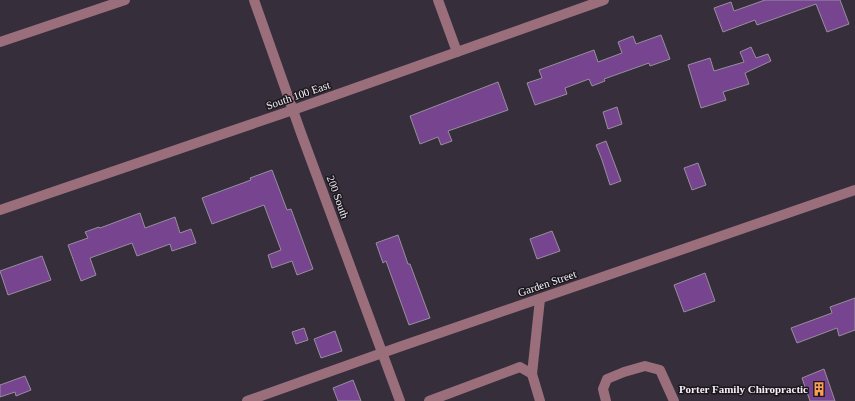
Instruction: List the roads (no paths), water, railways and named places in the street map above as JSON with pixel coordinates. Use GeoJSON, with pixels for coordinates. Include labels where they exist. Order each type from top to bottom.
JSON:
{"type":"FeatureCollection","features":[{"type":"Feature","properties":{"kind":"street"},"geometry":{"type":"LineString","coordinates":[[0,42],[125,0]]}},
{"type":"Feature","properties":{"kind":"street","name":"200 South"},"geometry":{"type":"LineString","coordinates":[[254,0],[400,401]]}},
{"type":"Feature","properties":{"kind":"street"},"geometry":{"type":"LineString","coordinates":[[438,0],[457,52]]}},
{"type":"Feature","properties":{"kind":"street","name":"South 100 East"},"geometry":{"type":"LineString","coordinates":[[0,210],[293,110],[604,0]]}},
{"type":"Feature","properties":{"kind":"street","name":"Garden Street"},"geometry":{"type":"LineString","coordinates":[[247,401],[855,190]]}},
{"type":"Feature","properties":{"kind":"street"},"geometry":{"type":"LineString","coordinates":[[540,299],[532,374],[540,401]]}},
{"type":"Feature","properties":{"kind":"street"},"geometry":{"type":"LineString","coordinates":[[606,401],[603,389],[607,380],[624,372],[645,366],[660,370],[674,401]]}},
{"type":"Feature","properties":{"kind":"street"},"geometry":{"type":"LineString","coordinates":[[429,401],[520,367],[532,374]]}},
{"type":"Feature","properties":{"kind":"place","name":"Porter Family Chiropractic"},"geometry":{"type":"Point","coordinates":[819,389]}}]}
